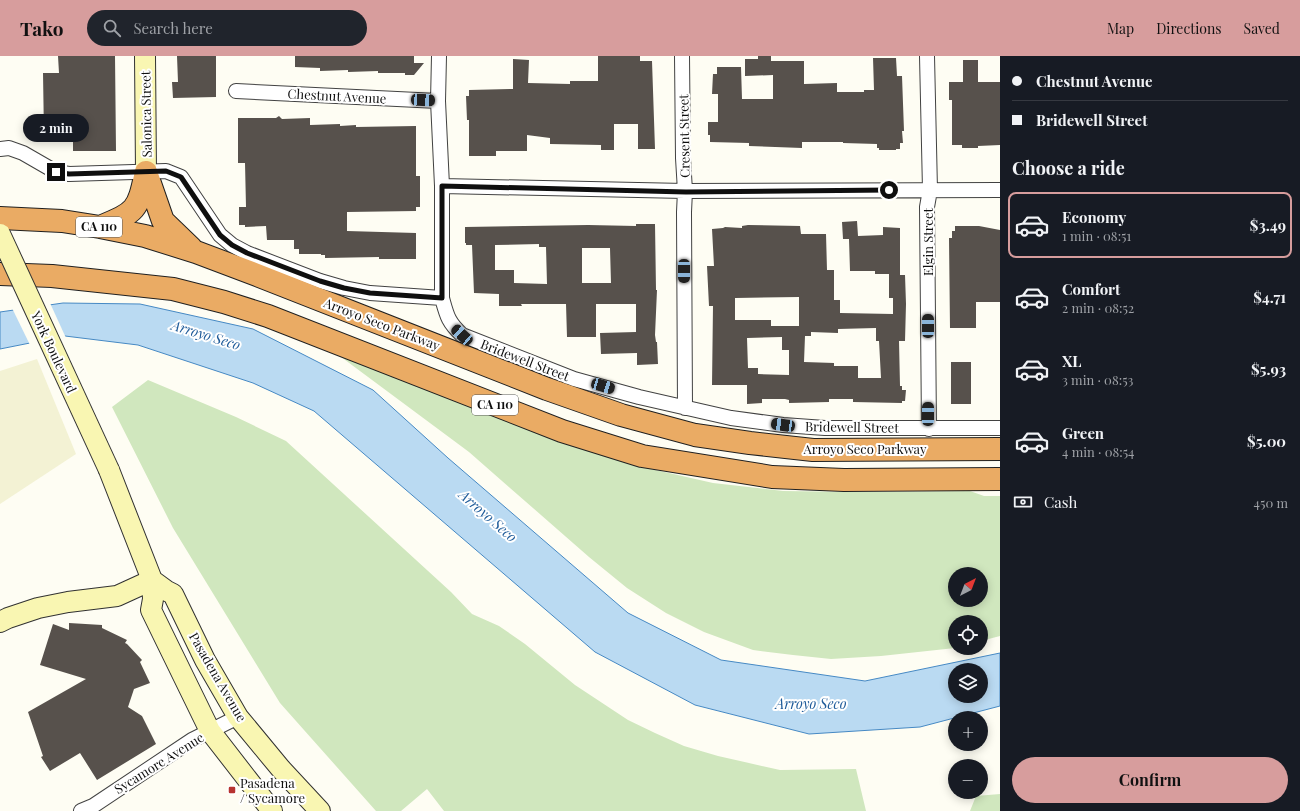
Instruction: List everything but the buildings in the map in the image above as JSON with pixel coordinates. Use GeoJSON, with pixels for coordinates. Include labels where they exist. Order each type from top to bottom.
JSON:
{"type":"FeatureCollection","features":[{"type":"Feature","properties":{"kind":"highway"},"geometry":{"type":"LineString","coordinates":[[100,227],[124,217],[136,207],[142,194],[146,172]]}},
{"type":"Feature","properties":{"kind":"highway"},"geometry":{"type":"LineString","coordinates":[[146,172],[163,221],[175,234],[196,252]]}},
{"type":"Feature","properties":{"kind":"highway","name":"Arroyo Seco Parkway"},"geometry":{"type":"LineString","coordinates":[[0,218],[62,221],[145,236],[196,252],[265,278],[547,389],[621,415],[695,435],[750,444],[813,450],[1000,449]]}},
{"type":"Feature","properties":{"kind":"highway","name":"CA 110"},"geometry":{"type":"LineString","coordinates":[[0,274],[52,276],[173,289],[224,302],[268,316],[562,431],[642,456],[772,477],[844,480],[1000,479]]}},
{"type":"Feature","properties":{"kind":"main road","name":"Salonica Street"},"geometry":{"type":"LineString","coordinates":[[145,56],[146,172]]}},
{"type":"Feature","properties":{"kind":"main road","name":"York Boulevard"},"geometry":{"type":"LineString","coordinates":[[0,234],[109,470]]}},
{"type":"Feature","properties":{"kind":"main road","name":"Pasadena Avenue"},"geometry":{"type":"LineString","coordinates":[[109,470],[152,580],[153,599],[151,610],[210,731],[272,811]]}},
{"type":"Feature","properties":{"kind":"main road","name":"Pasadena Avenue"},"geometry":{"type":"LineString","coordinates":[[152,580],[167,592],[173,594],[205,660],[238,717],[281,769],[320,811]]}},
{"type":"Feature","properties":{"kind":"main road"},"geometry":{"type":"LineString","coordinates":[[0,622],[38,608],[68,602],[117,596],[152,580]]}},
{"type":"Feature","properties":{"kind":"street","name":"Bridewell Street"},"geometry":{"type":"LineString","coordinates":[[439,56],[438,101],[442,186],[442,298],[446,314],[452,326],[462,335],[574,379],[684,408],[731,418],[783,425],[825,428],[1000,428]]}},
{"type":"Feature","properties":{"kind":"street","name":"Cresent Street"},"geometry":{"type":"LineString","coordinates":[[682,56],[683,158],[686,192],[684,212],[684,408]]}},
{"type":"Feature","properties":{"kind":"street","name":"Elgin Street"},"geometry":{"type":"LineString","coordinates":[[927,56],[930,190],[927,207],[929,429]]}},
{"type":"Feature","properties":{"kind":"street","name":"Chestnut Avenue"},"geometry":{"type":"LineString","coordinates":[[236,91],[438,101]]}},
{"type":"Feature","properties":{"kind":"street"},"geometry":{"type":"LineString","coordinates":[[0,149],[9,148],[23,153],[56,172],[69,174],[166,171],[181,177],[220,235],[232,245],[247,253],[320,281],[344,288],[370,293],[442,298]]}},
{"type":"Feature","properties":{"kind":"street"},"geometry":{"type":"LineString","coordinates":[[442,186],[686,192],[1000,190]]}},
{"type":"Feature","properties":{"kind":"street","name":"Sycamore Avenue"},"geometry":{"type":"LineString","coordinates":[[81,811],[93,806],[188,743],[238,717]]}},
{"type":"Feature","properties":{"kind":"green space"},"geometry":{"type":"Polygon","coordinates":[[[329,348],[638,466],[713,483],[783,491],[970,491],[984,496],[1000,496],[1000,636],[988,639],[988,615],[948,615],[948,649],[881,656],[831,659],[753,650],[704,632],[666,613],[627,588],[589,557],[469,452],[329,348]]]}},
{"type":"Feature","properties":{"kind":"green space"},"geometry":{"type":"Polygon","coordinates":[[[37,359],[76,454],[0,504],[0,371],[37,359]]]}},
{"type":"Feature","properties":{"kind":"green space"},"geometry":{"type":"Polygon","coordinates":[[[148,380],[236,417],[286,441],[451,592],[472,614],[499,626],[525,644],[575,685],[628,720],[684,746],[718,756],[780,770],[856,769],[866,811],[444,811],[427,789],[401,811],[376,811],[280,703],[173,528],[112,407],[148,380]]]}},
{"type":"Feature","properties":{"kind":"green space"},"geometry":{"type":"Polygon","coordinates":[[[1000,794],[1000,811],[970,811],[975,799],[988,799],[988,795],[1000,794]]]}},
{"type":"Feature","properties":{"kind":"water","name":"Arroyo Seco"},"geometry":{"type":"Polygon","coordinates":[[[63,303],[140,304],[253,329],[373,390],[448,458],[628,613],[721,660],[865,681],[948,664],[948,703],[988,703],[988,663],[952,663],[1000,653],[1000,706],[981,711],[948,711],[948,720],[920,727],[809,734],[695,705],[595,652],[314,411],[253,383],[138,345],[65,336],[0,349],[0,312],[63,303]]]}},
{"type":"Feature","properties":{"kind":"pier"},"geometry":{"type":"Polygon","coordinates":[[[50,303],[66,338],[30,345],[12,308],[50,303]]]}},
{"type":"Feature","properties":{"kind":"place","name":"Pasadena / Sycamore"},"geometry":{"type":"Point","coordinates":[232,790]}},
{"type":"Feature","properties":{"kind":"route"},"geometry":{"type":"LineString","coordinates":[[56,172],[69,174],[166,171],[181,177],[220,235],[232,245],[247,253],[320,281],[344,288],[370,293],[442,298],[442,186],[686,192],[889,190]]}}]}
